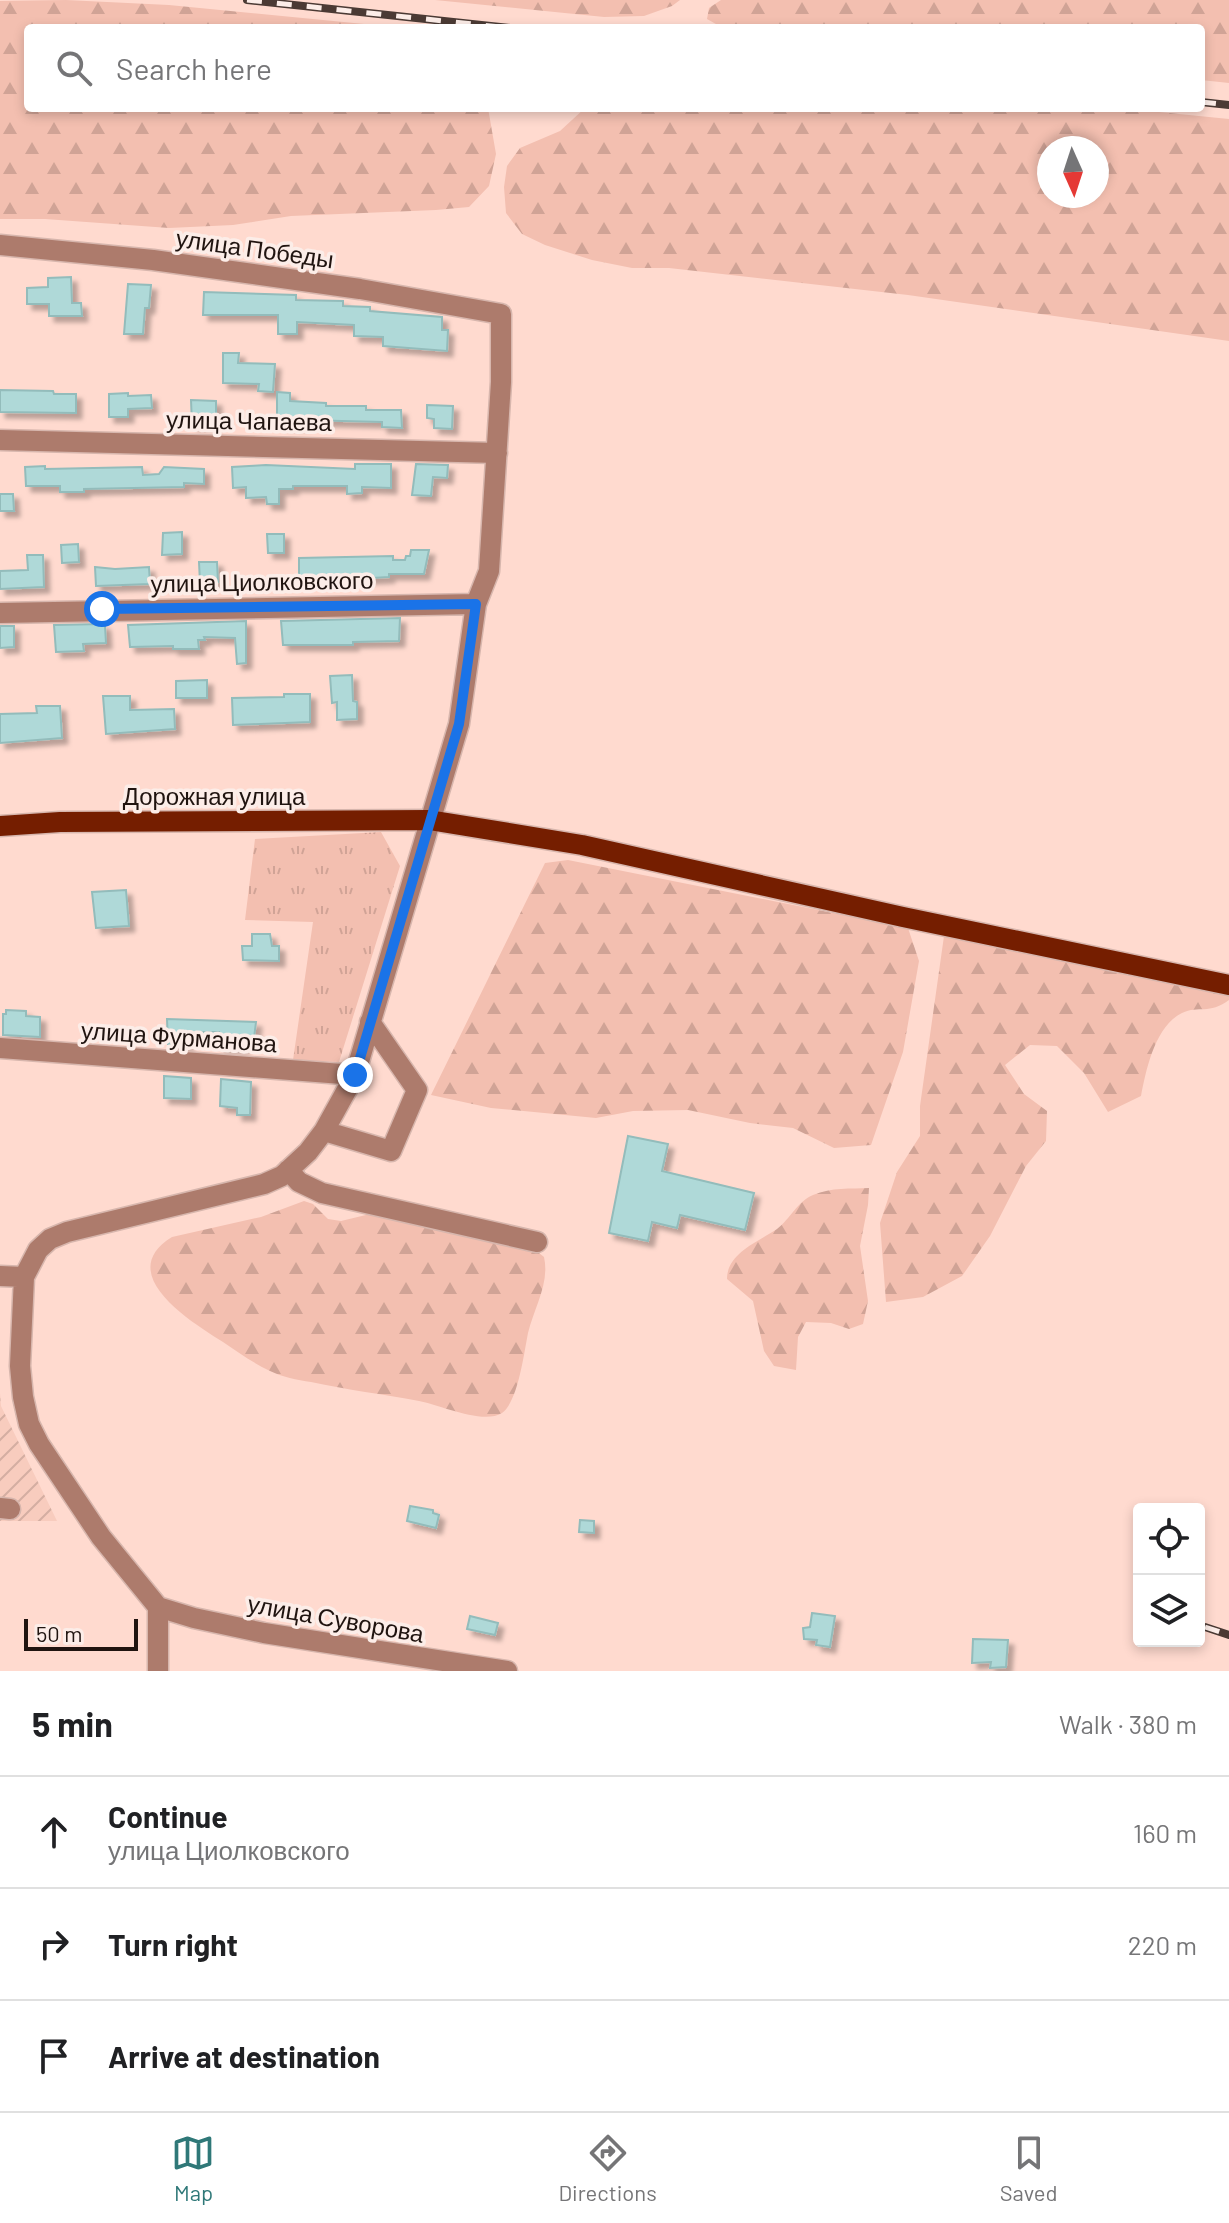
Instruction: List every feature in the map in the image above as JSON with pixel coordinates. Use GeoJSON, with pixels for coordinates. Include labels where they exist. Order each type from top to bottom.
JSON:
{"type":"FeatureCollection","features":[{"type":"Feature","properties":{"kind":"main road","name":"Дорожная улица"},"geometry":{"type":"LineString","coordinates":[[0,826],[60,822],[429,820],[582,845],[903,917],[1229,985]]}},
{"type":"Feature","properties":{"kind":"street","name":"улица Победы"},"geometry":{"type":"LineString","coordinates":[[0,245],[153,260],[360,289],[501,314],[502,370],[497,453]]}},
{"type":"Feature","properties":{"kind":"street","name":"улица Чапаева"},"geometry":{"type":"LineString","coordinates":[[0,440],[497,453]]}},
{"type":"Feature","properties":{"kind":"street"},"geometry":{"type":"LineString","coordinates":[[158,1671],[158,1607],[101,1537],[29,1424],[20,1366],[24,1277],[38,1250],[50,1239],[67,1232],[264,1184],[288,1170],[324,1131],[355,1075],[459,724],[476,604],[489,571],[497,453]]}},
{"type":"Feature","properties":{"kind":"street","name":"улица Циолковского"},"geometry":{"type":"LineString","coordinates":[[0,613],[476,604]]}},
{"type":"Feature","properties":{"kind":"street"},"geometry":{"type":"LineString","coordinates":[[324,1131],[391,1151],[417,1090],[370,1022]]}},
{"type":"Feature","properties":{"kind":"street","name":"улица Фурманова"},"geometry":{"type":"LineString","coordinates":[[0,1048],[355,1075]]}},
{"type":"Feature","properties":{"kind":"street"},"geometry":{"type":"LineString","coordinates":[[288,1170],[299,1182],[322,1193],[537,1242]]}},
{"type":"Feature","properties":{"kind":"street"},"geometry":{"type":"LineString","coordinates":[[0,1276],[24,1277]]}},
{"type":"Feature","properties":{"kind":"street","name":"улица Суворова"},"geometry":{"type":"LineString","coordinates":[[158,1607],[264,1633],[467,1668],[507,1671]]}},
{"type":"Feature","properties":{"kind":"shaded area"},"geometry":{"type":"Polygon","coordinates":[[[0,1393],[1,1406],[57,1521],[0,1521],[0,1393]]]}},
{"type":"Feature","properties":{"kind":"green space"},"geometry":{"type":"Polygon","coordinates":[[[66,0],[169,5],[364,24],[24,24],[24,112],[489,112],[496,154],[489,186],[469,207],[291,216],[233,225],[169,228],[0,219],[0,1],[66,0]]]}},
{"type":"Feature","properties":{"kind":"green space"},"geometry":{"type":"Polygon","coordinates":[[[435,0],[680,0],[644,16],[604,17],[435,0]]]}},
{"type":"Feature","properties":{"kind":"green space"},"geometry":{"type":"Polygon","coordinates":[[[721,0],[1229,0],[1229,83],[1205,80],[1205,24],[716,24],[707,19],[709,8],[721,0]]]}},
{"type":"Feature","properties":{"kind":"green space"},"geometry":{"type":"Polygon","coordinates":[[[581,112],[1159,112],[1229,119],[1229,341],[908,295],[669,268],[632,268],[592,260],[522,234],[506,213],[504,187],[507,166],[520,148],[560,131],[581,112]]]}},
{"type":"Feature","properties":{"kind":"green space"},"geometry":{"type":"Polygon","coordinates":[[[381,832],[400,866],[339,1062],[293,1060],[313,922],[245,920],[255,839],[381,832]]]}},
{"type":"Feature","properties":{"kind":"green space"},"geometry":{"type":"Polygon","coordinates":[[[568,860],[908,928],[919,961],[903,1052],[871,1145],[834,1148],[793,1128],[688,1110],[633,1111],[596,1118],[491,1108],[431,1095],[545,863],[568,860]]]}},
{"type":"Feature","properties":{"kind":"green space"},"geometry":{"type":"Polygon","coordinates":[[[944,936],[1229,993],[1229,1000],[1210,1009],[1182,1013],[1173,1019],[1153,1050],[1141,1096],[1108,1112],[1084,1073],[1057,1046],[1030,1045],[1005,1065],[1024,1094],[1047,1111],[1046,1141],[1026,1166],[990,1236],[962,1276],[923,1297],[886,1302],[880,1223],[897,1172],[920,1136],[920,1106],[944,936]]]}},
{"type":"Feature","properties":{"kind":"green space"},"geometry":{"type":"Polygon","coordinates":[[[869,1188],[860,1246],[868,1301],[863,1324],[849,1329],[831,1323],[806,1322],[798,1337],[796,1370],[774,1366],[764,1351],[753,1301],[727,1279],[732,1262],[745,1249],[777,1229],[808,1198],[820,1192],[869,1188]]]}},
{"type":"Feature","properties":{"kind":"green space"},"geometry":{"type":"Polygon","coordinates":[[[304,1201],[313,1204],[328,1219],[341,1221],[370,1214],[534,1249],[544,1257],[543,1286],[528,1333],[520,1376],[512,1399],[502,1413],[473,1416],[419,1401],[280,1375],[252,1361],[194,1323],[164,1296],[154,1281],[150,1266],[156,1251],[172,1237],[261,1217],[304,1201]]]}},
{"type":"Feature","properties":{"kind":"building"},"geometry":{"type":"Polygon","coordinates":[[[71,277],[72,303],[81,303],[82,316],[49,316],[49,304],[27,304],[27,288],[48,287],[48,278],[71,277]]]}},
{"type":"Feature","properties":{"kind":"building"},"geometry":{"type":"Polygon","coordinates":[[[128,284],[151,285],[143,334],[124,334],[128,284]]]}},
{"type":"Feature","properties":{"kind":"building"},"geometry":{"type":"Polygon","coordinates":[[[204,292],[296,295],[296,300],[343,301],[343,306],[370,307],[370,311],[442,317],[442,330],[448,330],[447,351],[383,346],[383,337],[354,336],[354,325],[297,322],[297,334],[278,334],[278,315],[203,315],[204,292]]]}},
{"type":"Feature","properties":{"kind":"building"},"geometry":{"type":"Polygon","coordinates":[[[223,353],[239,353],[238,363],[275,364],[273,392],[258,391],[259,384],[223,383],[223,353]]]}},
{"type":"Feature","properties":{"kind":"building"},"geometry":{"type":"Polygon","coordinates":[[[0,390],[76,394],[76,413],[0,412],[0,390]]]}},
{"type":"Feature","properties":{"kind":"building"},"geometry":{"type":"Polygon","coordinates":[[[277,392],[290,393],[290,401],[326,403],[326,406],[366,406],[366,410],[401,410],[402,428],[382,427],[382,422],[302,420],[302,425],[282,424],[282,417],[277,416],[277,392]]]}},
{"type":"Feature","properties":{"kind":"building"},"geometry":{"type":"Polygon","coordinates":[[[128,393],[128,396],[151,395],[152,408],[128,409],[128,417],[109,417],[109,394],[128,393]]]}},
{"type":"Feature","properties":{"kind":"building"},"geometry":{"type":"Polygon","coordinates":[[[191,400],[216,401],[216,425],[192,425],[191,400]]]}},
{"type":"Feature","properties":{"kind":"building"},"geometry":{"type":"Polygon","coordinates":[[[427,405],[453,406],[452,429],[434,428],[434,419],[427,418],[427,405]]]}},
{"type":"Feature","properties":{"kind":"building"},"geometry":{"type":"Polygon","coordinates":[[[355,464],[391,464],[391,488],[362,487],[362,493],[347,494],[347,486],[293,486],[293,489],[279,489],[279,504],[267,504],[266,497],[246,498],[246,487],[233,488],[232,467],[266,465],[355,469],[355,464]]]}},
{"type":"Feature","properties":{"kind":"building"},"geometry":{"type":"Polygon","coordinates":[[[416,464],[448,465],[447,478],[433,477],[431,496],[412,495],[416,464]]]}},
{"type":"Feature","properties":{"kind":"building"},"geometry":{"type":"Polygon","coordinates":[[[45,466],[45,469],[142,467],[143,475],[159,474],[164,467],[204,469],[204,484],[84,489],[84,492],[60,492],[60,486],[26,486],[25,467],[45,466]]]}},
{"type":"Feature","properties":{"kind":"building"},"geometry":{"type":"Polygon","coordinates":[[[0,494],[13,494],[14,511],[0,511],[0,494]]]}},
{"type":"Feature","properties":{"kind":"building"},"geometry":{"type":"Polygon","coordinates":[[[182,532],[182,554],[162,555],[163,533],[182,532]]]}},
{"type":"Feature","properties":{"kind":"building"},"geometry":{"type":"Polygon","coordinates":[[[267,534],[284,534],[284,553],[268,553],[267,534]]]}},
{"type":"Feature","properties":{"kind":"building"},"geometry":{"type":"Polygon","coordinates":[[[78,544],[79,562],[62,563],[61,545],[78,544]]]}},
{"type":"Feature","properties":{"kind":"building"},"geometry":{"type":"Polygon","coordinates":[[[411,550],[429,550],[424,574],[299,578],[299,558],[393,556],[393,560],[405,560],[411,550]]]}},
{"type":"Feature","properties":{"kind":"building"},"geometry":{"type":"Polygon","coordinates":[[[27,555],[43,555],[44,587],[0,589],[0,571],[28,570],[27,555]]]}},
{"type":"Feature","properties":{"kind":"building"},"geometry":{"type":"Polygon","coordinates":[[[199,562],[217,562],[218,582],[200,583],[199,562]]]}},
{"type":"Feature","properties":{"kind":"building"},"geometry":{"type":"Polygon","coordinates":[[[95,567],[149,567],[150,584],[96,586],[95,567]]]}},
{"type":"Feature","properties":{"kind":"building"},"geometry":{"type":"Polygon","coordinates":[[[400,618],[399,641],[353,642],[353,645],[283,645],[281,621],[400,618]]]}},
{"type":"Feature","properties":{"kind":"building"},"geometry":{"type":"Polygon","coordinates":[[[246,621],[246,663],[237,664],[235,638],[204,637],[205,640],[198,640],[199,649],[130,647],[128,625],[246,621]]]}},
{"type":"Feature","properties":{"kind":"building"},"geometry":{"type":"Polygon","coordinates":[[[54,625],[105,626],[106,643],[83,644],[84,651],[56,652],[54,625]]]}},
{"type":"Feature","properties":{"kind":"building"},"geometry":{"type":"Polygon","coordinates":[[[0,626],[14,626],[14,647],[0,648],[0,626]]]}},
{"type":"Feature","properties":{"kind":"building"},"geometry":{"type":"Polygon","coordinates":[[[352,675],[357,719],[337,720],[337,702],[332,703],[330,676],[352,675]]]}},
{"type":"Feature","properties":{"kind":"building"},"geometry":{"type":"Polygon","coordinates":[[[207,680],[207,698],[176,698],[176,681],[207,680]]]}},
{"type":"Feature","properties":{"kind":"building"},"geometry":{"type":"Polygon","coordinates":[[[284,694],[310,694],[310,722],[233,725],[232,698],[284,697],[284,694]]]}},
{"type":"Feature","properties":{"kind":"building"},"geometry":{"type":"Polygon","coordinates":[[[103,696],[130,696],[130,710],[174,709],[175,729],[106,734],[103,696]]]}},
{"type":"Feature","properties":{"kind":"building"},"geometry":{"type":"Polygon","coordinates":[[[36,706],[60,706],[62,738],[0,743],[0,714],[37,713],[36,706]]]}},
{"type":"Feature","properties":{"kind":"building"},"geometry":{"type":"Polygon","coordinates":[[[126,890],[129,926],[96,928],[92,892],[126,890]]]}},
{"type":"Feature","properties":{"kind":"building"},"geometry":{"type":"Polygon","coordinates":[[[252,934],[270,934],[272,946],[279,946],[279,961],[243,960],[242,946],[252,946],[252,934]]]}},
{"type":"Feature","properties":{"kind":"building"},"geometry":{"type":"Polygon","coordinates":[[[6,1010],[26,1011],[26,1016],[40,1017],[40,1037],[3,1035],[3,1014],[6,1010]]]}},
{"type":"Feature","properties":{"kind":"building"},"geometry":{"type":"Polygon","coordinates":[[[167,1019],[256,1022],[254,1038],[245,1037],[244,1048],[219,1047],[219,1032],[189,1032],[188,1045],[168,1044],[167,1019]]]}},
{"type":"Feature","properties":{"kind":"building"},"geometry":{"type":"Polygon","coordinates":[[[164,1076],[191,1078],[191,1099],[164,1098],[164,1076]]]}},
{"type":"Feature","properties":{"kind":"building"},"geometry":{"type":"Polygon","coordinates":[[[221,1079],[251,1082],[250,1115],[237,1115],[237,1108],[220,1106],[221,1079]]]}},
{"type":"Feature","properties":{"kind":"building"},"geometry":{"type":"Polygon","coordinates":[[[628,1136],[668,1144],[662,1171],[754,1193],[745,1230],[680,1215],[677,1228],[652,1222],[648,1241],[609,1233],[628,1136]]]}},
{"type":"Feature","properties":{"kind":"building"},"geometry":{"type":"Polygon","coordinates":[[[410,1506],[433,1510],[439,1515],[436,1528],[407,1521],[410,1506]]]}},
{"type":"Feature","properties":{"kind":"building"},"geometry":{"type":"Polygon","coordinates":[[[580,1520],[594,1521],[594,1533],[579,1532],[580,1520]]]}},
{"type":"Feature","properties":{"kind":"building"},"geometry":{"type":"Polygon","coordinates":[[[812,1613],[835,1616],[830,1647],[816,1645],[817,1640],[804,1639],[803,1628],[810,1627],[812,1613]]]}},
{"type":"Feature","properties":{"kind":"building"},"geometry":{"type":"Polygon","coordinates":[[[470,1616],[498,1623],[495,1635],[467,1629],[470,1616]]]}},
{"type":"Feature","properties":{"kind":"building"},"geometry":{"type":"Polygon","coordinates":[[[973,1639],[1008,1640],[1006,1667],[990,1668],[991,1662],[972,1663],[973,1639]]]}},
{"type":"Feature","properties":{"kind":"railway"},"geometry":{"type":"LineString","coordinates":[[247,0],[472,24]]}},
{"type":"Feature","properties":{"kind":"railway"},"geometry":{"type":"LineString","coordinates":[[1205,102],[1229,105]]}},
{"type":"Feature","properties":{"kind":"railway"},"geometry":{"type":"LineString","coordinates":[[1205,1627],[1229,1635]]}},
{"type":"Feature","properties":{"kind":"route"},"geometry":{"type":"LineString","coordinates":[[102,609],[476,604],[459,724],[355,1075]]}}]}
